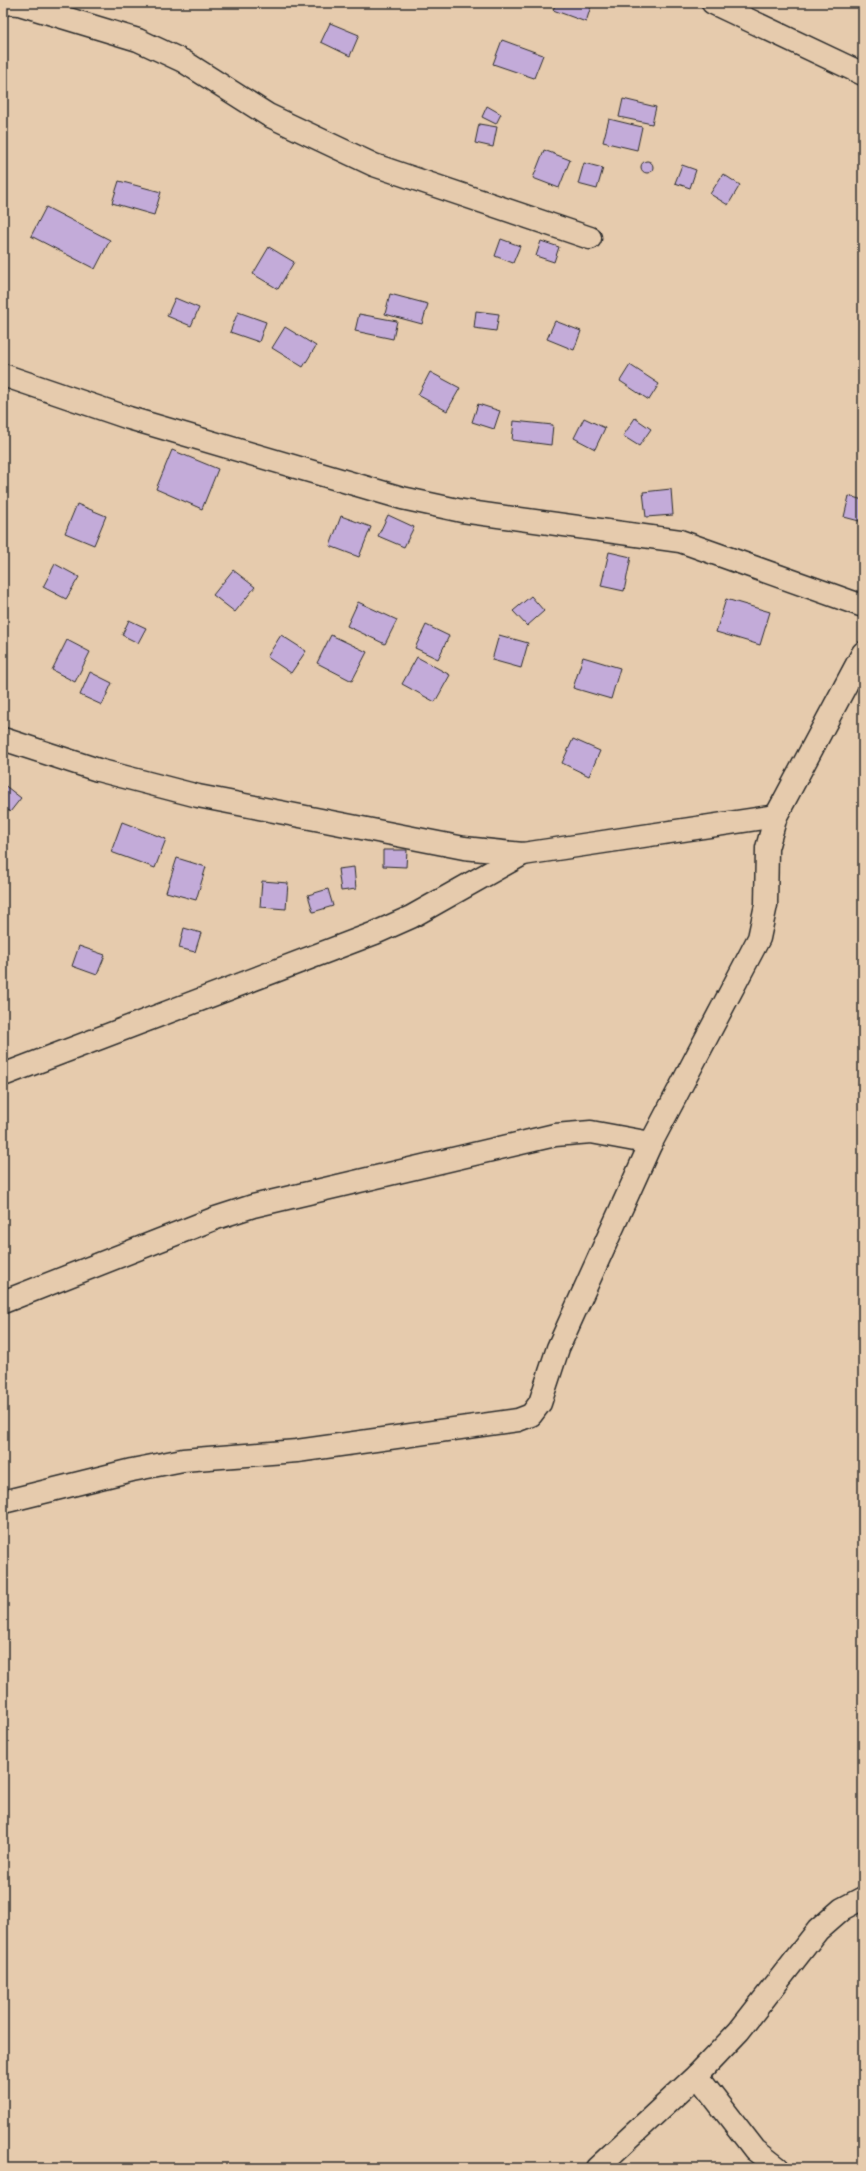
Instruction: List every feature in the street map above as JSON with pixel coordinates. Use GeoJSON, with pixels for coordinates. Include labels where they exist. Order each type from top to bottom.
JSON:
{"type":"FeatureCollection","features":[{"type":"Feature","properties":{"kind":"street"},"geometry":{"type":"LineString","coordinates":[[3,3],[19,4],[138,40],[182,61],[268,115],[346,153],[374,165],[590,238]]}},
{"type":"Feature","properties":{"kind":"street"},"geometry":{"type":"LineString","coordinates":[[713,3],[863,74]]}},
{"type":"Feature","properties":{"kind":"street"},"geometry":{"type":"LineString","coordinates":[[3,375],[136,420],[402,498],[462,511],[680,541],[863,606]]}},
{"type":"Feature","properties":{"kind":"street"},"geometry":{"type":"LineString","coordinates":[[3,1502],[132,1470],[183,1460],[297,1451],[518,1420],[531,1415],[540,1403],[558,1348],[651,1142],[759,938],[766,905],[767,848],[776,816],[863,653]]}},
{"type":"Feature","properties":{"kind":"street"},"geometry":{"type":"LineString","coordinates":[[3,739],[98,770],[198,796],[464,848],[523,854],[776,816]]}},
{"type":"Feature","properties":{"kind":"street"},"geometry":{"type":"LineString","coordinates":[[3,1074],[375,933],[411,917],[523,854]]}},
{"type":"Feature","properties":{"kind":"street"},"geometry":{"type":"LineString","coordinates":[[3,1302],[216,1218],[253,1206],[555,1135],[591,1132],[651,1142]]}},
{"type":"Feature","properties":{"kind":"street"},"geometry":{"type":"LineString","coordinates":[[597,2168],[697,2075],[738,2031],[818,1930],[842,1909],[863,1898]]}},
{"type":"Feature","properties":{"kind":"street"},"geometry":{"type":"LineString","coordinates":[[697,2075],[755,2150],[778,2168]]}},
{"type":"Feature","properties":{"kind":"building"},"geometry":{"type":"Polygon","coordinates":[[[556,3],[592,3],[586,22],[553,10],[556,3]]]}},
{"type":"Feature","properties":{"kind":"building"},"geometry":{"type":"Polygon","coordinates":[[[330,23],[359,35],[350,56],[321,42],[330,23]]]}},
{"type":"Feature","properties":{"kind":"building"},"geometry":{"type":"Polygon","coordinates":[[[502,40],[543,55],[534,78],[493,64],[502,40]]]}},
{"type":"Feature","properties":{"kind":"building"},"geometry":{"type":"Polygon","coordinates":[[[623,99],[656,107],[652,124],[619,117],[623,99]]]}},
{"type":"Feature","properties":{"kind":"building"},"geometry":{"type":"Polygon","coordinates":[[[487,106],[501,114],[496,124],[482,117],[487,106]]]}},
{"type":"Feature","properties":{"kind":"building"},"geometry":{"type":"Polygon","coordinates":[[[609,119],[642,127],[637,150],[603,142],[609,119]]]}},
{"type":"Feature","properties":{"kind":"building"},"geometry":{"type":"Polygon","coordinates":[[[479,124],[497,127],[493,147],[475,143],[479,124]]]}},
{"type":"Feature","properties":{"kind":"building"},"geometry":{"type":"Polygon","coordinates":[[[544,150],[570,160],[559,188],[533,178],[544,150]]]}},
{"type":"Feature","properties":{"kind":"building"},"geometry":{"type":"Polygon","coordinates":[[[645,161],[649,161],[653,167],[649,173],[645,173],[641,169],[641,165],[645,161]]]}},
{"type":"Feature","properties":{"kind":"building"},"geometry":{"type":"Polygon","coordinates":[[[584,163],[603,168],[597,189],[578,184],[584,163]]]}},
{"type":"Feature","properties":{"kind":"building"},"geometry":{"type":"Polygon","coordinates":[[[682,165],[696,170],[690,188],[675,183],[682,165]]]}},
{"type":"Feature","properties":{"kind":"building"},"geometry":{"type":"Polygon","coordinates":[[[723,174],[740,185],[728,205],[710,194],[723,174]]]}},
{"type":"Feature","properties":{"kind":"building"},"geometry":{"type":"Polygon","coordinates":[[[119,181],[161,192],[154,215],[112,203],[119,181]]]}},
{"type":"Feature","properties":{"kind":"building"},"geometry":{"type":"Polygon","coordinates":[[[46,207],[110,240],[95,269],[31,236],[46,207]]]}},
{"type":"Feature","properties":{"kind":"building"},"geometry":{"type":"Polygon","coordinates":[[[501,239],[520,246],[513,263],[495,256],[501,239]]]}},
{"type":"Feature","properties":{"kind":"building"},"geometry":{"type":"Polygon","coordinates":[[[541,241],[559,247],[554,262],[536,256],[541,241]]]}},
{"type":"Feature","properties":{"kind":"building"},"geometry":{"type":"Polygon","coordinates":[[[269,247],[294,262],[278,289],[253,274],[269,247]]]}},
{"type":"Feature","properties":{"kind":"building"},"geometry":{"type":"Polygon","coordinates":[[[390,294],[428,304],[422,324],[385,314],[390,294]]]}},
{"type":"Feature","properties":{"kind":"building"},"geometry":{"type":"Polygon","coordinates":[[[175,298],[199,308],[191,326],[167,316],[175,298]]]}},
{"type":"Feature","properties":{"kind":"building"},"geometry":{"type":"Polygon","coordinates":[[[476,311],[499,314],[496,331],[474,328],[476,311]]]}},
{"type":"Feature","properties":{"kind":"building"},"geometry":{"type":"Polygon","coordinates":[[[238,312],[266,322],[259,342],[230,332],[238,312]]]}},
{"type":"Feature","properties":{"kind":"building"},"geometry":{"type":"Polygon","coordinates":[[[359,314],[397,321],[393,339],[355,331],[359,314]]]}},
{"type":"Feature","properties":{"kind":"building"},"geometry":{"type":"Polygon","coordinates":[[[555,321],[581,331],[574,350],[547,339],[555,321]]]}},
{"type":"Feature","properties":{"kind":"building"},"geometry":{"type":"Polygon","coordinates":[[[285,327],[316,346],[303,367],[272,348],[285,327]]]}},
{"type":"Feature","properties":{"kind":"building"},"geometry":{"type":"Polygon","coordinates":[[[630,365],[659,384],[649,400],[620,381],[630,365]]]}},
{"type":"Feature","properties":{"kind":"building"},"geometry":{"type":"Polygon","coordinates":[[[430,372],[460,388],[447,411],[418,395],[430,372]]]}},
{"type":"Feature","properties":{"kind":"building"},"geometry":{"type":"Polygon","coordinates":[[[478,404],[500,411],[494,429],[472,422],[478,404]]]}},
{"type":"Feature","properties":{"kind":"building"},"geometry":{"type":"Polygon","coordinates":[[[584,418],[605,428],[595,449],[574,438],[584,418]]]}},
{"type":"Feature","properties":{"kind":"building"},"geometry":{"type":"Polygon","coordinates":[[[635,418],[651,429],[639,446],[623,436],[635,418]]]}},
{"type":"Feature","properties":{"kind":"building"},"geometry":{"type":"Polygon","coordinates":[[[514,421],[553,425],[551,445],[512,440],[514,421]]]}},
{"type":"Feature","properties":{"kind":"building"},"geometry":{"type":"Polygon","coordinates":[[[172,450],[218,469],[202,509],[156,489],[172,450]]]}},
{"type":"Feature","properties":{"kind":"building"},"geometry":{"type":"Polygon","coordinates":[[[671,489],[673,515],[646,517],[643,492],[671,489]]]}},
{"type":"Feature","properties":{"kind":"building"},"geometry":{"type":"Polygon","coordinates":[[[849,496],[863,500],[863,522],[844,517],[849,496]]]}},
{"type":"Feature","properties":{"kind":"building"},"geometry":{"type":"Polygon","coordinates":[[[77,504],[106,516],[94,545],[65,533],[77,504]]]}},
{"type":"Feature","properties":{"kind":"building"},"geometry":{"type":"Polygon","coordinates":[[[388,515],[414,527],[404,547],[378,536],[388,515]]]}},
{"type":"Feature","properties":{"kind":"building"},"geometry":{"type":"Polygon","coordinates":[[[341,516],[371,527],[359,557],[330,546],[341,516]]]}},
{"type":"Feature","properties":{"kind":"building"},"geometry":{"type":"Polygon","coordinates":[[[609,552],[631,557],[624,591],[601,586],[609,552]]]}},
{"type":"Feature","properties":{"kind":"building"},"geometry":{"type":"Polygon","coordinates":[[[55,564],[79,577],[66,599],[43,587],[55,564]]]}},
{"type":"Feature","properties":{"kind":"building"},"geometry":{"type":"Polygon","coordinates":[[[233,570],[255,587],[235,612],[213,595],[233,570]]]}},
{"type":"Feature","properties":{"kind":"building"},"geometry":{"type":"Polygon","coordinates":[[[531,596],[544,611],[527,626],[513,611],[531,596]]]}},
{"type":"Feature","properties":{"kind":"building"},"geometry":{"type":"Polygon","coordinates":[[[726,599],[770,612],[760,645],[716,632],[726,599]]]}},
{"type":"Feature","properties":{"kind":"building"},"geometry":{"type":"Polygon","coordinates":[[[358,602],[397,620],[385,644],[347,626],[358,602]]]}},
{"type":"Feature","properties":{"kind":"building"},"geometry":{"type":"Polygon","coordinates":[[[129,620],[146,628],[138,643],[122,635],[129,620]]]}},
{"type":"Feature","properties":{"kind":"building"},"geometry":{"type":"Polygon","coordinates":[[[426,625],[449,636],[438,659],[415,648],[426,625]]]}},
{"type":"Feature","properties":{"kind":"building"},"geometry":{"type":"Polygon","coordinates":[[[281,635],[306,651],[291,673],[267,657],[281,635]]]}},
{"type":"Feature","properties":{"kind":"building"},"geometry":{"type":"Polygon","coordinates":[[[331,635],[367,652],[352,681],[317,663],[331,635]]]}},
{"type":"Feature","properties":{"kind":"building"},"geometry":{"type":"Polygon","coordinates":[[[499,635],[528,643],[521,668],[492,660],[499,635]]]}},
{"type":"Feature","properties":{"kind":"building"},"geometry":{"type":"Polygon","coordinates":[[[67,640],[90,652],[75,682],[52,670],[67,640]]]}},
{"type":"Feature","properties":{"kind":"building"},"geometry":{"type":"Polygon","coordinates":[[[417,657],[450,675],[435,702],[402,684],[417,657]]]}},
{"type":"Feature","properties":{"kind":"building"},"geometry":{"type":"Polygon","coordinates":[[[583,657],[620,668],[611,699],[573,688],[583,657]]]}},
{"type":"Feature","properties":{"kind":"building"},"geometry":{"type":"Polygon","coordinates":[[[90,672],[112,683],[102,705],[80,695],[90,672]]]}},
{"type":"Feature","properties":{"kind":"building"},"geometry":{"type":"Polygon","coordinates":[[[573,739],[600,751],[589,776],[562,763],[573,739]]]}},
{"type":"Feature","properties":{"kind":"building"},"geometry":{"type":"Polygon","coordinates":[[[3,784],[21,798],[10,812],[3,806],[3,784]]]}},
{"type":"Feature","properties":{"kind":"building"},"geometry":{"type":"Polygon","coordinates":[[[122,822],[166,839],[155,868],[111,852],[122,822]]]}},
{"type":"Feature","properties":{"kind":"building"},"geometry":{"type":"Polygon","coordinates":[[[383,850],[407,850],[406,867],[383,866],[383,850]]]}},
{"type":"Feature","properties":{"kind":"building"},"geometry":{"type":"Polygon","coordinates":[[[177,858],[206,867],[196,900],[166,892],[177,858]]]}},
{"type":"Feature","properties":{"kind":"building"},"geometry":{"type":"Polygon","coordinates":[[[354,867],[356,889],[341,891],[338,869],[354,867]]]}},
{"type":"Feature","properties":{"kind":"building"},"geometry":{"type":"Polygon","coordinates":[[[262,881],[288,883],[286,909],[260,907],[262,881]]]}},
{"type":"Feature","properties":{"kind":"building"},"geometry":{"type":"Polygon","coordinates":[[[328,889],[333,906],[313,912],[308,895],[328,889]]]}},
{"type":"Feature","properties":{"kind":"building"},"geometry":{"type":"Polygon","coordinates":[[[184,928],[201,933],[195,952],[179,948],[184,928]]]}},
{"type":"Feature","properties":{"kind":"building"},"geometry":{"type":"Polygon","coordinates":[[[79,946],[105,955],[97,975],[72,966],[79,946]]]}}]}
